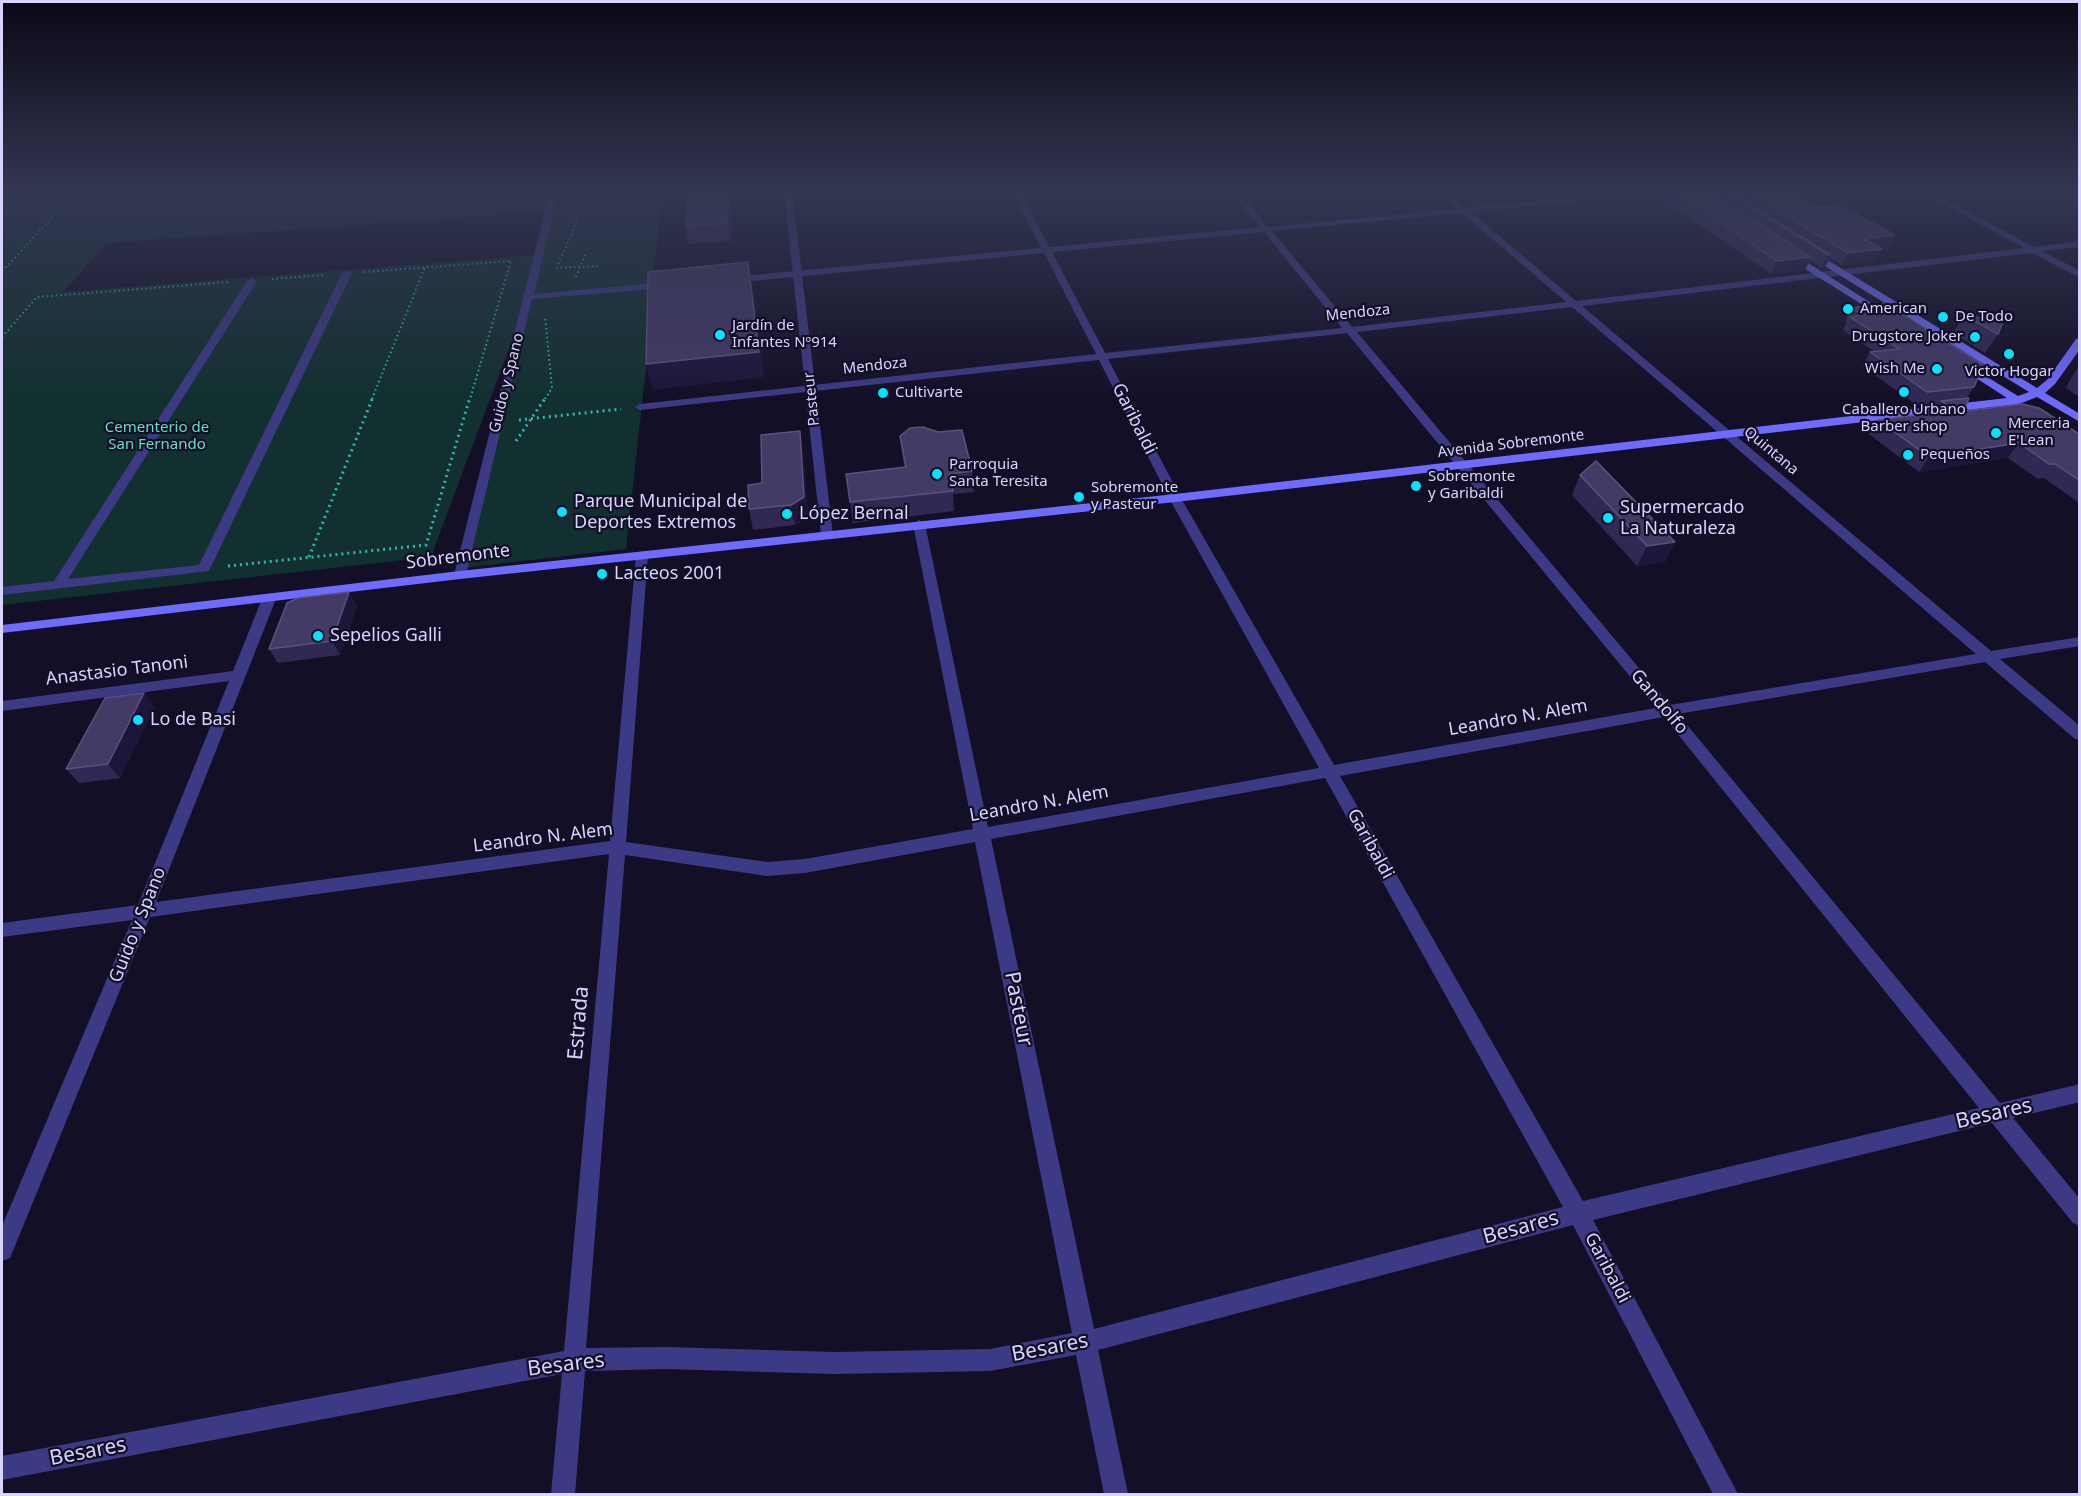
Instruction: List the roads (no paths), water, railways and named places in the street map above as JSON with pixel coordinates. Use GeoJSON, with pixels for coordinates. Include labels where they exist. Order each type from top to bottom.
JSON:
{"type":"FeatureCollection","features":[{"type":"Feature","properties":{"kind":"main road"},"geometry":{"type":"LineString","coordinates":[[1799,261],[1891,319]]}},
{"type":"Feature","properties":{"kind":"main road"},"geometry":{"type":"LineString","coordinates":[[1823,261],[2079,419]]}},
{"type":"Feature","properties":{"kind":"main road","name":"Avenida Sobremonte"},"geometry":{"type":"LineString","coordinates":[[919,524],[1175,498],[1724,434],[2022,403],[2051,382],[2079,341]]}},
{"type":"Feature","properties":{"kind":"main road"},"geometry":{"type":"LineString","coordinates":[[1949,357],[2022,403]]}},
{"type":"Feature","properties":{"kind":"main road","name":"Sobremonte"},"geometry":{"type":"LineString","coordinates":[[2,629],[919,524]]}},
{"type":"Feature","properties":{"kind":"street","name":"Guido y Spano"},"geometry":{"type":"LineString","coordinates":[[460,575],[537,261]]}},
{"type":"Feature","properties":{"kind":"street","name":"Pasteur"},"geometry":{"type":"LineString","coordinates":[[796,261],[826,535]]}},
{"type":"Feature","properties":{"kind":"street"},"geometry":{"type":"LineString","coordinates":[[718,281],[941,261]]}},
{"type":"Feature","properties":{"kind":"street","name":"Garibaldi"},"geometry":{"type":"LineString","coordinates":[[1052,261],[1175,498],[1578,1213],[1726,1494]]}},
{"type":"Feature","properties":{"kind":"street","name":"Gandolfo"},"geometry":{"type":"LineString","coordinates":[[1291,261],[1667,711],[2079,1216]]}},
{"type":"Feature","properties":{"kind":"street","name":"Quintana"},"geometry":{"type":"LineString","coordinates":[[1522,261],[2079,735]]}},
{"type":"Feature","properties":{"kind":"street","name":"Mendoza"},"geometry":{"type":"LineString","coordinates":[[640,407],[1101,355],[1348,330],[1937,261]]}},
{"type":"Feature","properties":{"kind":"street"},"geometry":{"type":"LineString","coordinates":[[2052,261],[2079,275]]}},
{"type":"Feature","properties":{"kind":"street"},"geometry":{"type":"LineString","coordinates":[[2,591],[204,568],[347,273]]}},
{"type":"Feature","properties":{"kind":"street"},"geometry":{"type":"LineString","coordinates":[[58,585],[252,280]]}},
{"type":"Feature","properties":{"kind":"street"},"geometry":{"type":"LineString","coordinates":[[528,297],[684,284]]}},
{"type":"Feature","properties":{"kind":"street","name":"Pasteur"},"geometry":{"type":"LineString","coordinates":[[919,524],[1116,1494]]}},
{"type":"Feature","properties":{"kind":"street","name":"Estrada"},"geometry":{"type":"LineString","coordinates":[[563,1494],[642,555]]}},
{"type":"Feature","properties":{"kind":"street","name":"Guido y Spano"},"geometry":{"type":"LineString","coordinates":[[2,1250],[145,909],[269,599]]}},
{"type":"Feature","properties":{"kind":"street","name":"Leandro N. Alem"},"geometry":{"type":"LineString","coordinates":[[2,930],[145,909],[616,848],[767,869],[805,866],[1667,711],[2079,641]]}},
{"type":"Feature","properties":{"kind":"street","name":"Anastasio Tanoni"},"geometry":{"type":"LineString","coordinates":[[2,706],[237,675]]}},
{"type":"Feature","properties":{"kind":"street","name":"Besares"},"geometry":{"type":"LineString","coordinates":[[2,1468],[574,1360],[666,1358],[834,1363],[990,1360],[1085,1342],[1578,1213],[2079,1093]]}},
{"type":"Feature","properties":{"kind":"place","name":"American"},"geometry":{"type":"Point","coordinates":[1848,309]}},
{"type":"Feature","properties":{"kind":"place","name":"De Todo"},"geometry":{"type":"Point","coordinates":[1943,317]}},
{"type":"Feature","properties":{"kind":"place","name":"Jardín de Infantes Nº914"},"geometry":{"type":"Point","coordinates":[720,335]}},
{"type":"Feature","properties":{"kind":"place","name":"Drugstore Joker"},"geometry":{"type":"Point","coordinates":[1975,337]}},
{"type":"Feature","properties":{"kind":"place","name":"Victor Hogar"},"geometry":{"type":"Point","coordinates":[2009,354]}},
{"type":"Feature","properties":{"kind":"place","name":"Wish Me"},"geometry":{"type":"Point","coordinates":[1937,369]}},
{"type":"Feature","properties":{"kind":"place","name":"Caballero Urbano Barber shop"},"geometry":{"type":"Point","coordinates":[1904,392]}},
{"type":"Feature","properties":{"kind":"place","name":"Cultivarte"},"geometry":{"type":"Point","coordinates":[883,393]}},
{"type":"Feature","properties":{"kind":"place","name":"Merceria E'Lean"},"geometry":{"type":"Point","coordinates":[1996,433]}},
{"type":"Feature","properties":{"kind":"place","name":"Pequeños"},"geometry":{"type":"Point","coordinates":[1908,455]}},
{"type":"Feature","properties":{"kind":"place","name":"Parroquia Santa Teresita"},"geometry":{"type":"Point","coordinates":[937,474]}},
{"type":"Feature","properties":{"kind":"place","name":"Sobremonte y Garibaldi"},"geometry":{"type":"Point","coordinates":[1416,486]}},
{"type":"Feature","properties":{"kind":"place","name":"Sobremonte y Pasteur"},"geometry":{"type":"Point","coordinates":[1079,497]}},
{"type":"Feature","properties":{"kind":"place","name":"Parque Municipal de Deportes Extremos"},"geometry":{"type":"Point","coordinates":[562,512]}},
{"type":"Feature","properties":{"kind":"place","name":"López Bernal"},"geometry":{"type":"Point","coordinates":[787,514]}},
{"type":"Feature","properties":{"kind":"place","name":"Supermercado La Naturaleza"},"geometry":{"type":"Point","coordinates":[1608,518]}},
{"type":"Feature","properties":{"kind":"place","name":"Lacteos 2001"},"geometry":{"type":"Point","coordinates":[602,574]}},
{"type":"Feature","properties":{"kind":"place","name":"Sepelios Galli"},"geometry":{"type":"Point","coordinates":[318,636]}},
{"type":"Feature","properties":{"kind":"place","name":"Lo de Basi"},"geometry":{"type":"Point","coordinates":[138,720]}},
{"type":"Feature","properties":{"kind":"park label","name":"Cementerio de San Fernando"},"geometry":{"type":"Point","coordinates":[157,436]}}]}
